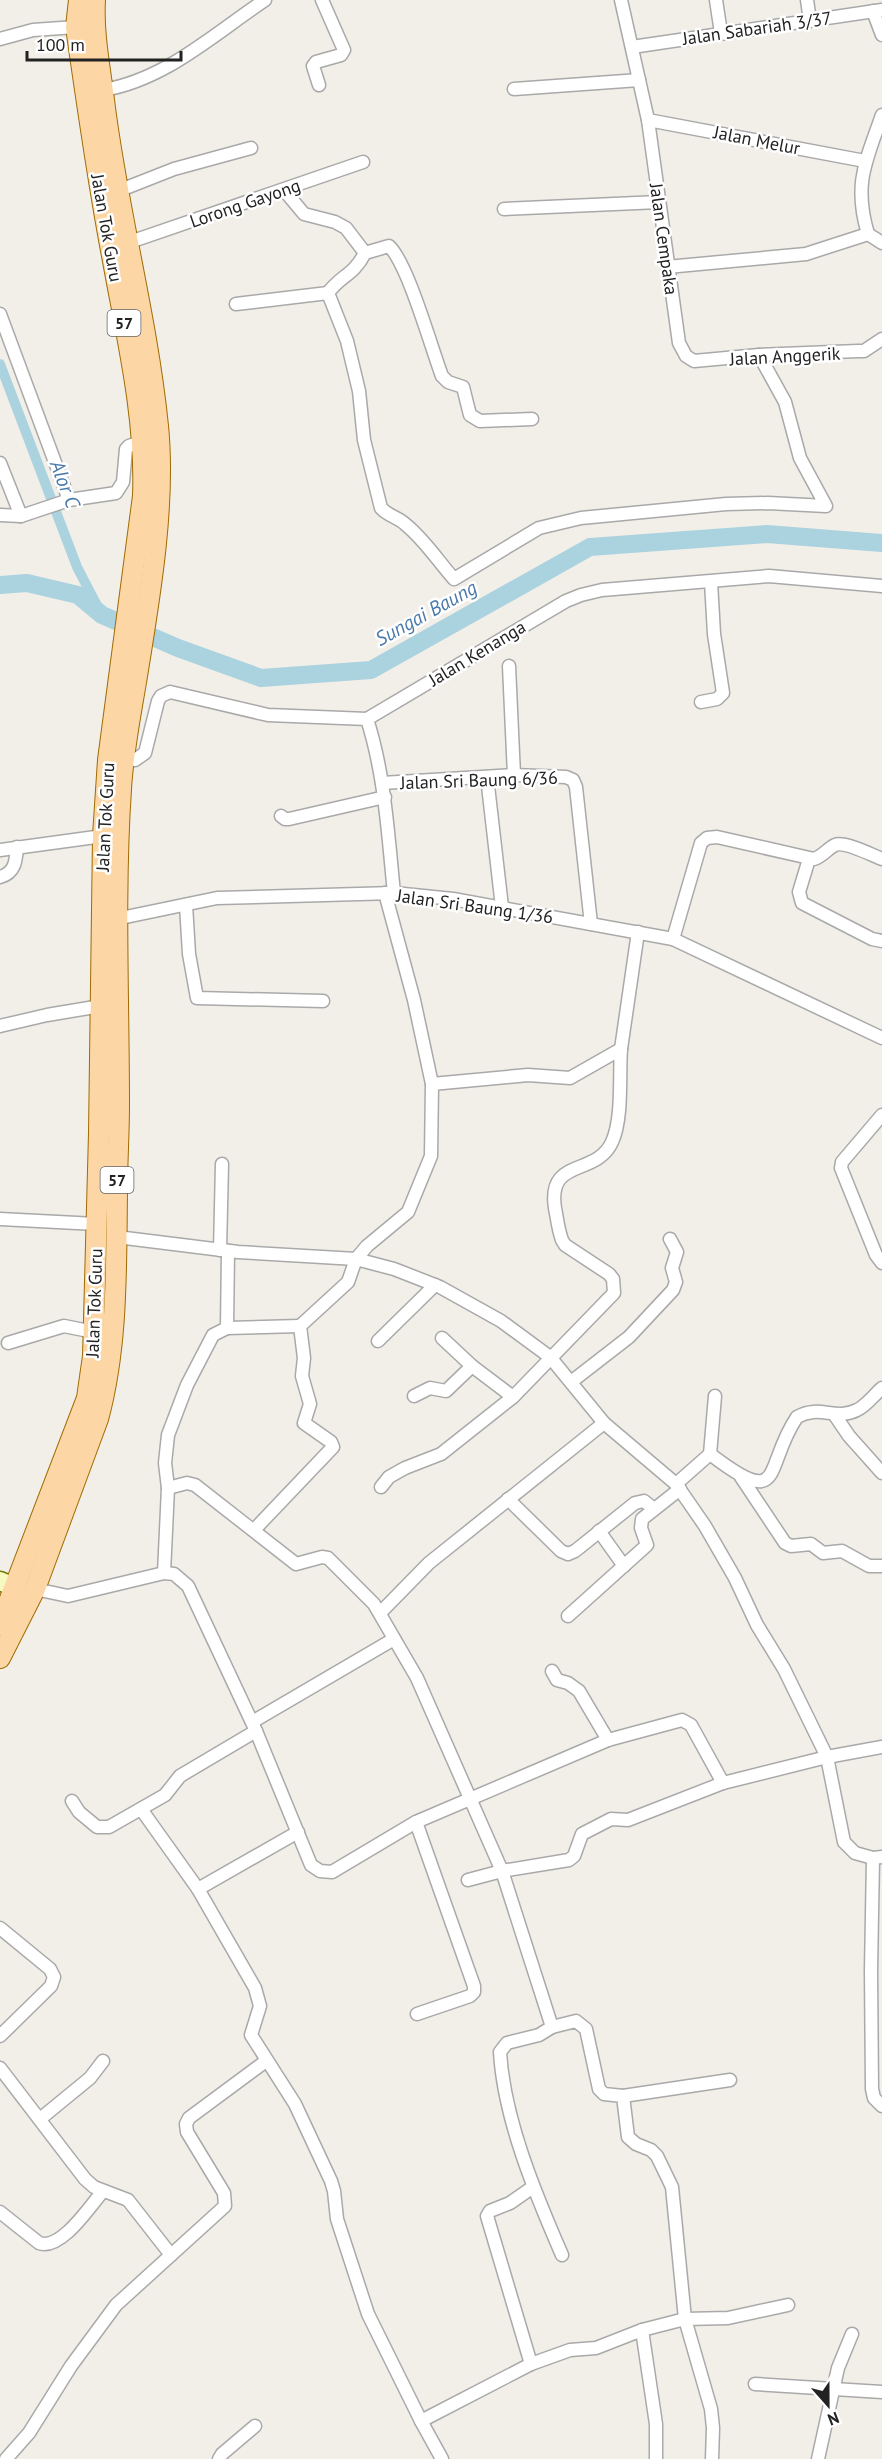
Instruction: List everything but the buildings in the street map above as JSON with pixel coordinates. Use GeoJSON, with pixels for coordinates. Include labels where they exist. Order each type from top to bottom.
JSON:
{"type":"FeatureCollection","features":[{"type":"Feature","properties":{"kind":"main road","name":"Jalan Tok Guru"},"geometry":{"type":"LineString","coordinates":[[79,0],[76,27],[90,58]]}},
{"type":"Feature","properties":{"kind":"main road","name":"Jalan Tok Guru"},"geometry":{"type":"LineString","coordinates":[[95,0],[95,25],[90,58],[100,191],[143,441],[140,590]]}},
{"type":"Feature","properties":{"kind":"main road","name":"57"},"geometry":{"type":"LineString","coordinates":[[90,58],[102,90]]}},
{"type":"Feature","properties":{"kind":"main road","name":"Jalan Tok Guru"},"geometry":{"type":"LineString","coordinates":[[0,1658],[35,1589],[98,1419],[105,1392],[117,1237],[107,1193],[101,1006],[103,836],[108,760],[127,681],[140,590],[158,497],[158,428],[102,90]]}},
{"type":"Feature","properties":{"kind":"main road","name":"Jalan Tok Guru"},"geometry":{"type":"LineString","coordinates":[[0,1625],[7,1584],[87,1398],[93,1356],[96,1224],[107,1193],[119,1107],[116,919],[127,681]]}},
{"type":"Feature","properties":{"kind":"street"},"geometry":{"type":"LineString","coordinates":[[102,90],[123,86],[164,69],[265,0]]}},
{"type":"Feature","properties":{"kind":"street"},"geometry":{"type":"LineString","coordinates":[[319,85],[313,66],[316,62],[341,55],[344,50],[322,0]]}},
{"type":"Feature","properties":{"kind":"street","name":"Jalan Cempaka"},"geometry":{"type":"LineString","coordinates":[[621,0],[648,120],[679,343],[686,356]]}},
{"type":"Feature","properties":{"kind":"street"},"geometry":{"type":"LineString","coordinates":[[716,0],[721,33]]}},
{"type":"Feature","properties":{"kind":"street"},"geometry":{"type":"LineString","coordinates":[[807,0],[810,21]]}},
{"type":"Feature","properties":{"kind":"street"},"geometry":{"type":"LineString","coordinates":[[852,0],[854,14]]}},
{"type":"Feature","properties":{"kind":"street"},"geometry":{"type":"LineString","coordinates":[[877,11],[882,35]]}},
{"type":"Feature","properties":{"kind":"street","name":"Jalan Sabariah 3/37"},"geometry":{"type":"LineString","coordinates":[[632,47],[877,11]]}},
{"type":"Feature","properties":{"kind":"street"},"geometry":{"type":"LineString","coordinates":[[0,39],[33,30],[76,27]]}},
{"type":"Feature","properties":{"kind":"street"},"geometry":{"type":"LineString","coordinates":[[514,89],[639,80]]}},
{"type":"Feature","properties":{"kind":"street"},"geometry":{"type":"LineString","coordinates":[[882,115],[861,177],[860,199],[868,234],[882,243]]}},
{"type":"Feature","properties":{"kind":"street","name":"Jalan Melur"},"geometry":{"type":"LineString","coordinates":[[648,120],[866,161]]}},
{"type":"Feature","properties":{"kind":"street"},"geometry":{"type":"LineString","coordinates":[[118,191],[174,169],[251,148]]}},
{"type":"Feature","properties":{"kind":"street","name":"Lorong Gayong"},"geometry":{"type":"LineString","coordinates":[[127,243],[363,162]]}},
{"type":"Feature","properties":{"kind":"street"},"geometry":{"type":"LineString","coordinates":[[284,190],[304,214],[335,222],[346,228],[364,253]]}},
{"type":"Feature","properties":{"kind":"street"},"geometry":{"type":"LineString","coordinates":[[504,209],[659,202]]}},
{"type":"Feature","properties":{"kind":"street"},"geometry":{"type":"LineString","coordinates":[[667,267],[806,254],[868,234]]}},
{"type":"Feature","properties":{"kind":"street"},"geometry":{"type":"LineString","coordinates":[[236,304],[328,293],[333,286],[358,267],[364,253],[384,245],[388,246],[394,251],[408,282],[442,376],[448,382],[463,387],[470,415],[480,421],[532,419]]}},
{"type":"Feature","properties":{"kind":"street"},"geometry":{"type":"LineString","coordinates":[[328,293],[347,341],[359,391],[364,440],[381,508],[408,526],[453,579],[539,528],[581,518],[726,504],[768,503],[826,506],[800,458],[785,402],[759,355]]}},
{"type":"Feature","properties":{"kind":"street"},"geometry":{"type":"LineString","coordinates":[[0,314],[66,501]]}},
{"type":"Feature","properties":{"kind":"street","name":"Jalan Anggerik"},"geometry":{"type":"LineString","coordinates":[[686,356],[694,361],[704,361],[759,355],[864,351],[882,339]]}},
{"type":"Feature","properties":{"kind":"street"},"geometry":{"type":"LineString","coordinates":[[0,515],[27,514],[66,501],[116,493],[123,482],[126,449],[143,441]]}},
{"type":"Feature","properties":{"kind":"street"},"geometry":{"type":"LineString","coordinates":[[0,463],[27,514]]}},
{"type":"Feature","properties":{"kind":"street","name":"Jalan Kenanga"},"geometry":{"type":"LineString","coordinates":[[367,719],[467,658],[581,595],[602,590],[769,576],[882,586]]}},
{"type":"Feature","properties":{"kind":"street"},"geometry":{"type":"LineString","coordinates":[[700,702],[717,699],[723,693],[714,634],[711,582]]}},
{"type":"Feature","properties":{"kind":"street"},"geometry":{"type":"LineString","coordinates":[[509,666],[514,775]]}},
{"type":"Feature","properties":{"kind":"street"},"geometry":{"type":"LineString","coordinates":[[124,756],[135,760],[145,753],[158,701],[161,696],[170,692],[268,715],[367,719],[377,751],[384,797],[389,893],[432,1084],[431,1156],[409,1210],[367,1246],[356,1259],[348,1282],[300,1326],[227,1328],[213,1335],[187,1385],[168,1435],[165,1463],[168,1488],[165,1572]]}},
{"type":"Feature","properties":{"kind":"street","name":"Jalan Sri Baung 6/36"},"geometry":{"type":"LineString","coordinates":[[382,783],[514,775],[566,777],[575,783],[591,924]]}},
{"type":"Feature","properties":{"kind":"street"},"geometry":{"type":"LineString","coordinates":[[487,777],[501,907]]}},
{"type":"Feature","properties":{"kind":"street"},"geometry":{"type":"LineString","coordinates":[[281,816],[289,819],[384,797]]}},
{"type":"Feature","properties":{"kind":"street"},"geometry":{"type":"LineString","coordinates":[[0,850],[103,836]]}},
{"type":"Feature","properties":{"kind":"street"},"geometry":{"type":"LineString","coordinates":[[673,939],[701,843],[707,838],[717,837],[809,859],[818,858],[832,846],[839,844],[882,859]]}},
{"type":"Feature","properties":{"kind":"street"},"geometry":{"type":"LineString","coordinates":[[0,877],[13,869],[17,847]]}},
{"type":"Feature","properties":{"kind":"street"},"geometry":{"type":"LineString","coordinates":[[809,859],[799,892],[802,903],[872,939],[882,940]]}},
{"type":"Feature","properties":{"kind":"street","name":"Jalan Sri Baung 1/36"},"geometry":{"type":"LineString","coordinates":[[116,919],[217,898],[389,893],[453,899],[673,939],[722,960],[882,1038]]}},
{"type":"Feature","properties":{"kind":"street"},"geometry":{"type":"LineString","coordinates":[[186,904],[189,954],[197,998],[323,1001]]}},
{"type":"Feature","properties":{"kind":"street"},"geometry":{"type":"LineString","coordinates":[[381,1487],[389,1477],[405,1468],[441,1454],[513,1397],[614,1293],[613,1279],[609,1274],[565,1245],[562,1240],[553,1192],[556,1183],[563,1175],[593,1162],[612,1143],[616,1129],[621,1049],[638,932]]}},
{"type":"Feature","properties":{"kind":"street"},"geometry":{"type":"LineString","coordinates":[[0,1026],[101,1006]]}},
{"type":"Feature","properties":{"kind":"street"},"geometry":{"type":"LineString","coordinates":[[432,1084],[528,1075],[570,1078],[621,1049]]}},
{"type":"Feature","properties":{"kind":"street"},"geometry":{"type":"LineString","coordinates":[[882,1115],[842,1162],[841,1171],[876,1255],[882,1263]]}},
{"type":"Feature","properties":{"kind":"street"},"geometry":{"type":"LineString","coordinates":[[222,1164],[227,1328]]}},
{"type":"Feature","properties":{"kind":"street"},"geometry":{"type":"LineString","coordinates":[[0,1219],[96,1224]]}},
{"type":"Feature","properties":{"kind":"street"},"geometry":{"type":"LineString","coordinates":[[117,1237],[224,1250],[356,1259],[394,1269],[435,1285],[501,1321],[550,1357],[604,1423],[678,1486],[705,1526],[735,1578],[757,1624],[784,1669],[827,1757],[844,1842],[855,1853],[878,1858],[873,2089],[874,2098],[882,2106]]}},
{"type":"Feature","properties":{"kind":"street"},"geometry":{"type":"LineString","coordinates":[[571,1382],[629,1337],[673,1290],[676,1282],[672,1269],[677,1252],[670,1239]]}},
{"type":"Feature","properties":{"kind":"street"},"geometry":{"type":"LineString","coordinates":[[378,1341],[435,1285]]}},
{"type":"Feature","properties":{"kind":"street"},"geometry":{"type":"LineString","coordinates":[[8,1343],[64,1326],[93,1332]]}},
{"type":"Feature","properties":{"kind":"street"},"geometry":{"type":"LineString","coordinates":[[254,1530],[333,1447],[331,1442],[304,1423],[310,1404],[302,1376],[304,1358],[300,1326]]}},
{"type":"Feature","properties":{"kind":"street"},"geometry":{"type":"LineString","coordinates":[[442,1338],[472,1366],[513,1397]]}},
{"type":"Feature","properties":{"kind":"street"},"geometry":{"type":"LineString","coordinates":[[414,1396],[430,1388],[446,1391],[472,1366]]}},
{"type":"Feature","properties":{"kind":"street"},"geometry":{"type":"LineString","coordinates":[[741,1477],[759,1482],[771,1474],[797,1417],[812,1411],[834,1414],[857,1410],[882,1388]]}},
{"type":"Feature","properties":{"kind":"street"},"geometry":{"type":"LineString","coordinates":[[568,1616],[646,1545],[641,1522],[710,1454],[715,1396]]}},
{"type":"Feature","properties":{"kind":"street"},"geometry":{"type":"LineString","coordinates":[[834,1414],[849,1436],[882,1473]]}},
{"type":"Feature","properties":{"kind":"street"},"geometry":{"type":"LineString","coordinates":[[380,1613],[429,1563],[604,1423]]}},
{"type":"Feature","properties":{"kind":"street"},"geometry":{"type":"LineString","coordinates":[[710,1454],[741,1477],[784,1543],[791,1546],[811,1544],[823,1553],[842,1551],[869,1566],[882,1566]]}},
{"type":"Feature","properties":{"kind":"street"},"geometry":{"type":"LineString","coordinates":[[168,1488],[191,1483],[296,1564],[319,1557],[328,1558],[380,1613],[417,1678],[502,1870],[552,2027]]}},
{"type":"Feature","properties":{"kind":"street"},"geometry":{"type":"LineString","coordinates":[[508,1499],[564,1553],[575,1551],[639,1501],[644,1501],[654,1509]]}},
{"type":"Feature","properties":{"kind":"street"},"geometry":{"type":"LineString","coordinates":[[599,1531],[624,1566]]}},
{"type":"Feature","properties":{"kind":"street"},"geometry":{"type":"LineString","coordinates":[[35,1589],[68,1596],[165,1572],[174,1574],[187,1585],[254,1727],[311,1865],[320,1871],[332,1872],[416,1822],[608,1740],[678,1720],[685,1720],[691,1725],[723,1783]]}},
{"type":"Feature","properties":{"kind":"street"},"geometry":{"type":"LineString","coordinates":[[72,1801],[79,1812],[101,1828],[109,1827],[165,1795],[180,1776],[394,1639]]}},
{"type":"Feature","properties":{"kind":"street"},"geometry":{"type":"LineString","coordinates":[[552,1671],[557,1680],[568,1683],[579,1691],[608,1740]]}},
{"type":"Feature","properties":{"kind":"street"},"geometry":{"type":"LineString","coordinates":[[468,1880],[502,1870],[569,1860],[574,1856],[582,1834],[609,1820],[628,1820],[723,1783],[827,1757],[882,1747]]}},
{"type":"Feature","properties":{"kind":"street"},"geometry":{"type":"LineString","coordinates":[[141,1809],[198,1889],[260,1999],[258,2014],[250,2032],[266,2061],[295,2104],[331,2181],[337,2219],[368,2314],[442,2459]]}},
{"type":"Feature","properties":{"kind":"street"},"geometry":{"type":"LineString","coordinates":[[416,1822],[474,1986],[474,1992],[470,1996],[417,2014]]}},
{"type":"Feature","properties":{"kind":"street"},"geometry":{"type":"LineString","coordinates":[[198,1889],[298,1833]]}},
{"type":"Feature","properties":{"kind":"street"},"geometry":{"type":"LineString","coordinates":[[0,1928],[50,1970],[54,1977],[51,1986],[0,2037]]}},
{"type":"Feature","properties":{"kind":"street"},"geometry":{"type":"LineString","coordinates":[[562,2255],[533,2187],[512,2119],[500,2052],[507,2043],[539,2035],[552,2027],[570,2022],[582,2024],[587,2031],[600,2089],[604,2094],[622,2096],[730,2080]]}},
{"type":"Feature","properties":{"kind":"street"},"geometry":{"type":"LineString","coordinates":[[40,2119],[90,2078],[103,2061]]}},
{"type":"Feature","properties":{"kind":"street"},"geometry":{"type":"LineString","coordinates":[[6,2459],[29,2433],[71,2366],[116,2305],[220,2212],[226,2202],[224,2193],[187,2132],[186,2124],[189,2118],[266,2061]]}},
{"type":"Feature","properties":{"kind":"street"},"geometry":{"type":"LineString","coordinates":[[0,2068],[85,2179],[103,2192],[132,2204],[171,2255]]}},
{"type":"Feature","properties":{"kind":"street"},"geometry":{"type":"LineString","coordinates":[[622,2096],[628,2137],[657,2156],[672,2187],[685,2319],[711,2409],[712,2459]]}},
{"type":"Feature","properties":{"kind":"street"},"geometry":{"type":"LineString","coordinates":[[531,2364],[488,2216],[490,2211],[510,2203],[533,2187]]}},
{"type":"Feature","properties":{"kind":"street"},"geometry":{"type":"LineString","coordinates":[[0,2212],[39,2243],[47,2245],[63,2238],[103,2192]]}},
{"type":"Feature","properties":{"kind":"street"},"geometry":{"type":"LineString","coordinates":[[421,2421],[531,2364],[570,2350],[604,2345],[642,2330],[685,2319],[728,2318],[788,2305]]}},
{"type":"Feature","properties":{"kind":"street"},"geometry":{"type":"LineString","coordinates":[[642,2330],[656,2424],[656,2459]]}},
{"type":"Feature","properties":{"kind":"street"},"geometry":{"type":"LineString","coordinates":[[818,2459],[838,2368],[852,2334]]}},
{"type":"Feature","properties":{"kind":"street"},"geometry":{"type":"LineString","coordinates":[[755,2384],[882,2392]]}},
{"type":"Feature","properties":{"kind":"street"},"geometry":{"type":"LineString","coordinates":[[219,2459],[255,2426]]}},
{"type":"Feature","properties":{"kind":"waterway","name":"Alor C"},"geometry":{"type":"LineString","coordinates":[[0,364],[77,567],[102,615]]}},
{"type":"Feature","properties":{"kind":"waterway","name":"Sungai Baung"},"geometry":{"type":"LineString","coordinates":[[0,585],[27,583],[78,595],[102,615],[178,648],[261,678],[371,670],[590,547],[767,534],[882,543]]}}]}
